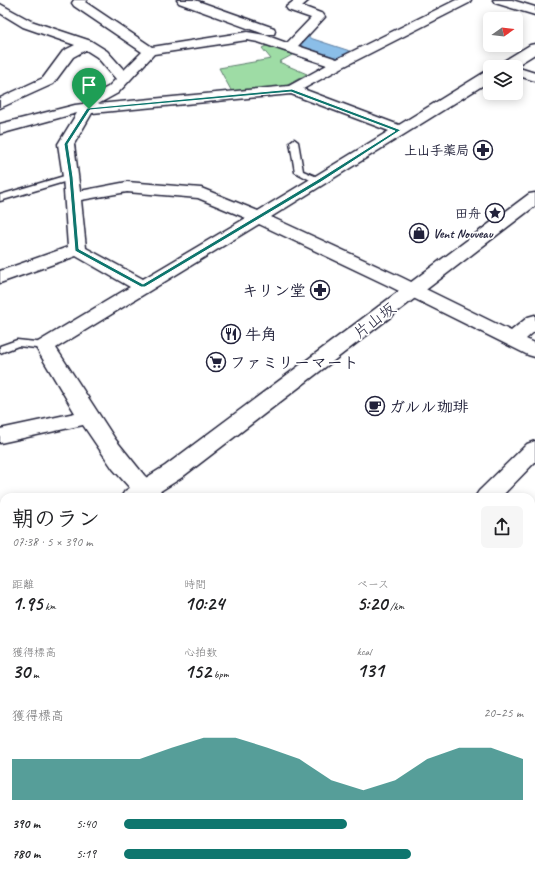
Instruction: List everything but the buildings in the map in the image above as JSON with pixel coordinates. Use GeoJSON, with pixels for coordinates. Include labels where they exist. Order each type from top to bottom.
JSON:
{"type":"FeatureCollection","features":[{"type":"Feature","properties":{"kind":"street"},"geometry":{"type":"LineString","coordinates":[[82,0],[78,3],[150,51]]}},
{"type":"Feature","properties":{"kind":"street"},"geometry":{"type":"LineString","coordinates":[[183,0],[274,33],[284,33]]}},
{"type":"Feature","properties":{"kind":"street"},"geometry":{"type":"LineString","coordinates":[[290,47],[319,17],[292,7],[303,0]]}},
{"type":"Feature","properties":{"kind":"street"},"geometry":{"type":"LineString","coordinates":[[499,0],[535,11]]}},
{"type":"Feature","properties":{"kind":"street"},"geometry":{"type":"LineString","coordinates":[[434,1],[459,3]]}},
{"type":"Feature","properties":{"kind":"street"},"geometry":{"type":"LineString","coordinates":[[0,129],[75,109],[89,109],[292,90],[338,64],[459,3]]}},
{"type":"Feature","properties":{"kind":"street"},"geometry":{"type":"LineString","coordinates":[[0,8],[27,24],[86,44],[102,54],[124,79]]}},
{"type":"Feature","properties":{"kind":"street"},"geometry":{"type":"LineString","coordinates":[[76,250],[71,177],[66,144],[89,109],[93,100],[113,90],[150,51],[247,36],[260,38],[290,47],[338,64]]}},
{"type":"Feature","properties":{"kind":"street"},"geometry":{"type":"LineString","coordinates":[[0,104],[48,81],[68,54],[86,44]]}},
{"type":"Feature","properties":{"kind":"street"},"geometry":{"type":"LineString","coordinates":[[515,60],[535,48]]}},
{"type":"Feature","properties":{"kind":"street"},"geometry":{"type":"LineString","coordinates":[[523,73],[535,77]]}},
{"type":"Feature","properties":{"kind":"street"},"geometry":{"type":"LineString","coordinates":[[142,493],[89,417],[45,346],[319,181],[483,79]]}},
{"type":"Feature","properties":{"kind":"street"},"geometry":{"type":"LineString","coordinates":[[292,90],[399,130]]}},
{"type":"Feature","properties":{"kind":"street"},"geometry":{"type":"LineString","coordinates":[[72,197],[127,187],[202,193],[258,217],[413,290],[535,351]]}},
{"type":"Feature","properties":{"kind":"street","name":"片山坂"},"geometry":{"type":"LineString","coordinates":[[146,493],[535,198]]}},
{"type":"Feature","properties":{"kind":"street"},"geometry":{"type":"LineString","coordinates":[[0,277],[76,250],[143,286]]}},
{"type":"Feature","properties":{"kind":"street"},"geometry":{"type":"LineString","coordinates":[[512,340],[535,321]]}},
{"type":"Feature","properties":{"kind":"street"},"geometry":{"type":"LineString","coordinates":[[0,436],[89,417]]}},
{"type":"Feature","properties":{"kind":"street"},"geometry":{"type":"LineString","coordinates":[[491,493],[535,449]]}},
{"type":"Feature","properties":{"kind":"lane"},"geometry":{"type":"LineString","coordinates":[[294,142],[299,172],[319,181]]}},
{"type":"Feature","properties":{"kind":"lane"},"geometry":{"type":"LineString","coordinates":[[0,198],[71,177]]}},
{"type":"Feature","properties":{"kind":"lane"},"geometry":{"type":"LineString","coordinates":[[0,350],[17,343],[45,346]]}},
{"type":"Feature","properties":{"kind":"green space"},"geometry":{"type":"Polygon","coordinates":[[[268,45],[294,54],[279,62],[307,74],[284,87],[232,92],[219,68],[271,59],[262,48],[268,45]]]}},
{"type":"Feature","properties":{"kind":"water"},"geometry":{"type":"Polygon","coordinates":[[[307,37],[353,52],[342,58],[333,58],[303,48],[300,44],[307,37]]]}},
{"type":"Feature","properties":{"kind":"place","name":"上山手薬局"},"geometry":{"type":"Point","coordinates":[483,150]}},
{"type":"Feature","properties":{"kind":"place","name":"田舟"},"geometry":{"type":"Point","coordinates":[495,213]}},
{"type":"Feature","properties":{"kind":"place","name":"Vent Nouveau"},"geometry":{"type":"Point","coordinates":[419,233]}},
{"type":"Feature","properties":{"kind":"place","name":"キリン堂"},"geometry":{"type":"Point","coordinates":[320,290]}},
{"type":"Feature","properties":{"kind":"place","name":"牛角"},"geometry":{"type":"Point","coordinates":[231,334]}},
{"type":"Feature","properties":{"kind":"place","name":"ファミリーマート"},"geometry":{"type":"Point","coordinates":[216,362]}},
{"type":"Feature","properties":{"kind":"place","name":"ガルル珈琲"},"geometry":{"type":"Point","coordinates":[375,406]}},
{"type":"Feature","properties":{"kind":"route"},"geometry":{"type":"LineString","coordinates":[[292,90],[399,130],[319,181],[143,286],[76,250],[71,177],[66,144],[89,109],[292,90]]}}]}
